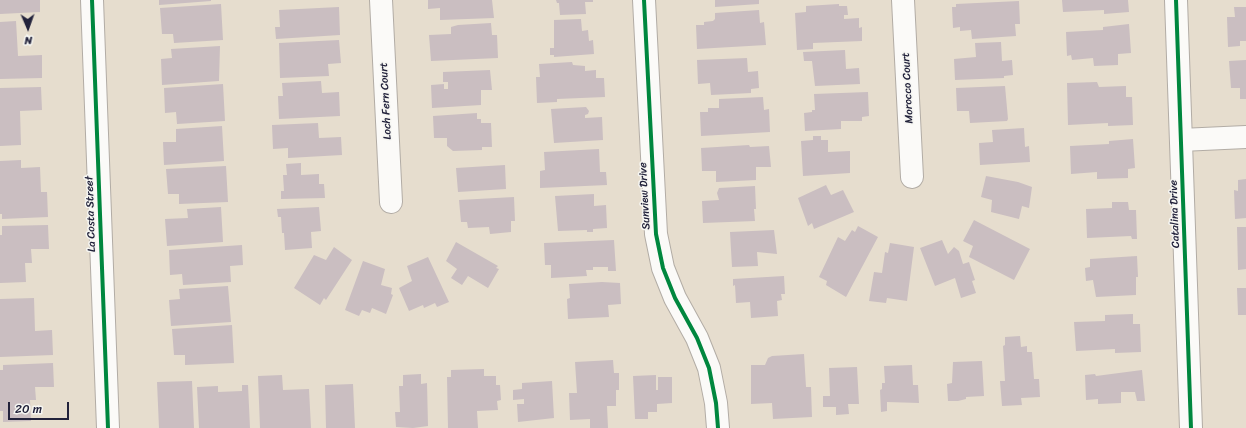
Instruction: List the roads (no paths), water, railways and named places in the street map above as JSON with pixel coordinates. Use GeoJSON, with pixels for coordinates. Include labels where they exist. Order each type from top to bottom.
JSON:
{"type":"FeatureCollection","features":[{"type":"Feature","properties":{"kind":"street","name":"La Costa Street"},"geometry":{"type":"LineString","coordinates":[[92,0],[108,428]]}},
{"type":"Feature","properties":{"kind":"street","name":"Loch Fern Court"},"geometry":{"type":"LineString","coordinates":[[381,0],[391,202]]}},
{"type":"Feature","properties":{"kind":"street","name":"Sunview Drive"},"geometry":{"type":"LineString","coordinates":[[644,0],[656,234],[663,268],[675,298],[697,338],[709,368],[716,403],[718,428]]}},
{"type":"Feature","properties":{"kind":"street","name":"Morocco Court"},"geometry":{"type":"LineString","coordinates":[[904,0],[912,177]]}},
{"type":"Feature","properties":{"kind":"street","name":"Catalina Drive"},"geometry":{"type":"LineString","coordinates":[[1176,0],[1191,428]]}},
{"type":"Feature","properties":{"kind":"street"},"geometry":{"type":"LineString","coordinates":[[1181,140],[1246,138]]}}]}
